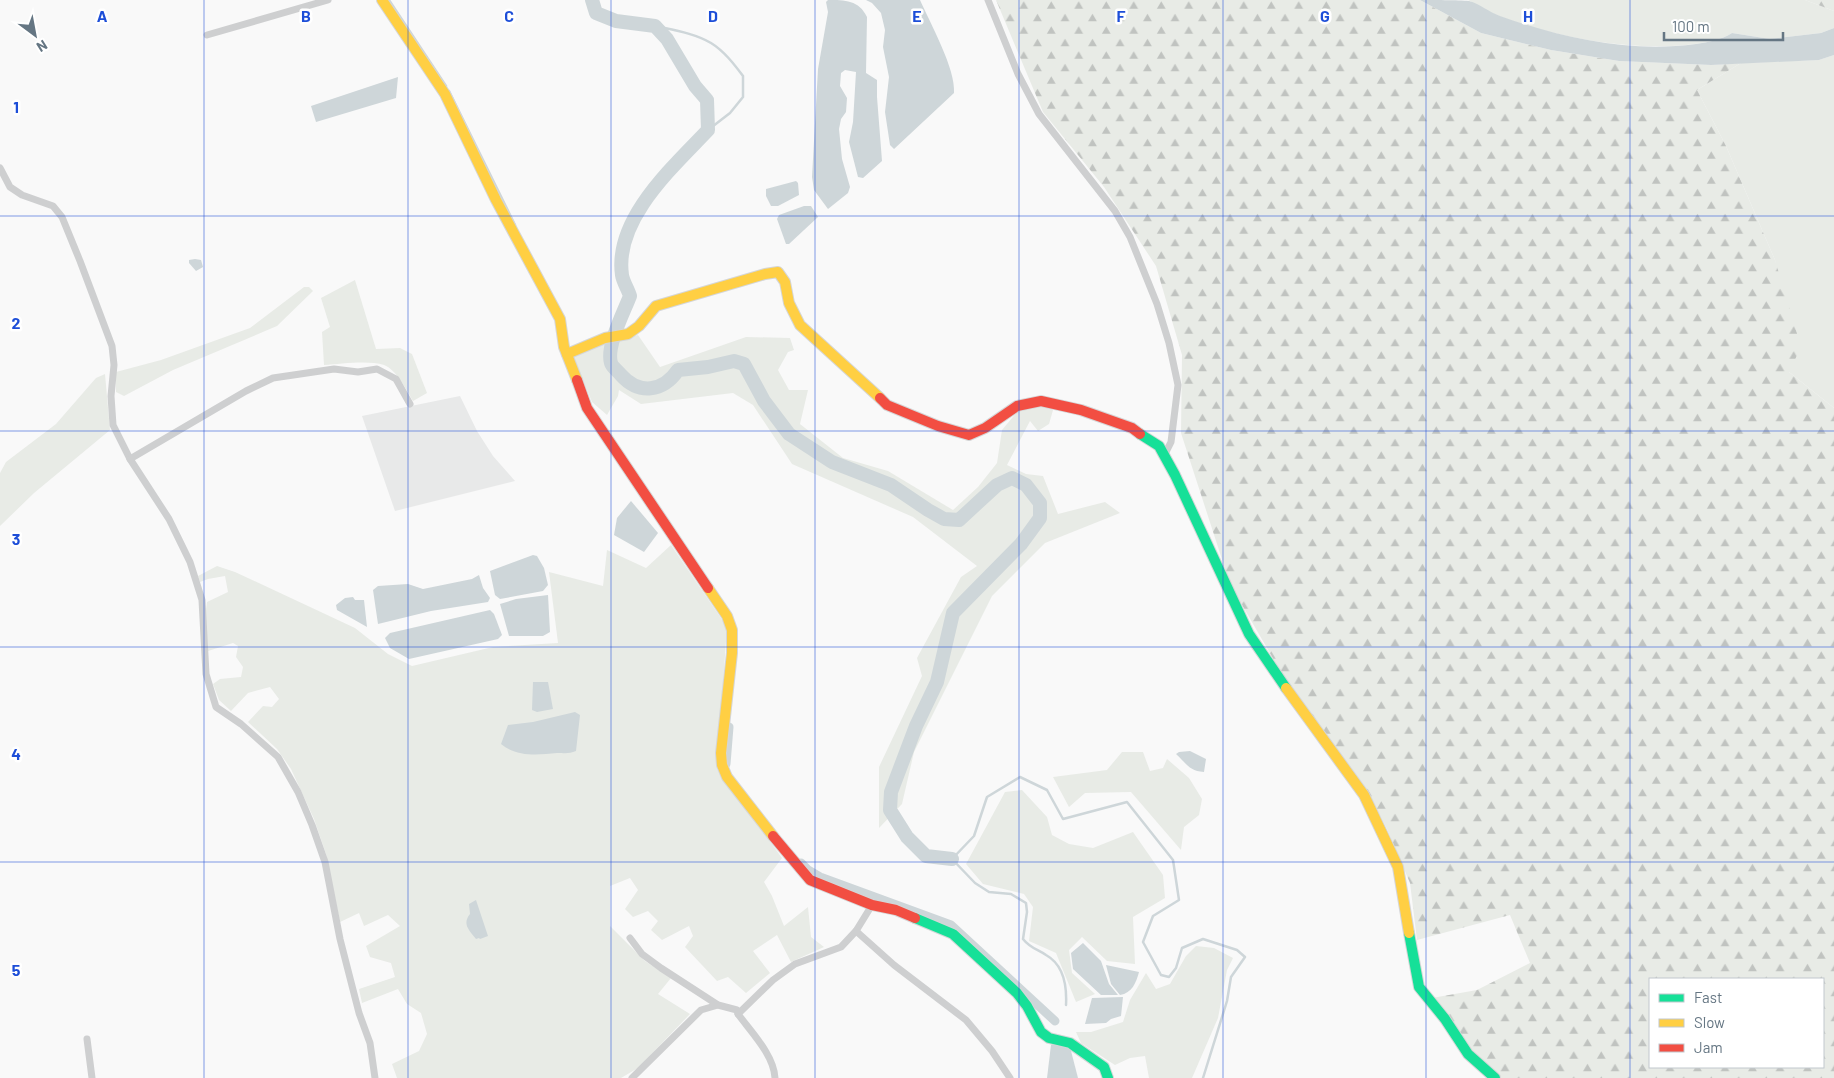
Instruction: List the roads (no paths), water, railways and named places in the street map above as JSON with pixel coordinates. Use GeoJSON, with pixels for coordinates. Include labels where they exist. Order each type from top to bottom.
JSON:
{"type":"FeatureCollection","features":[{"type":"Feature","properties":{"kind":"street"},"geometry":{"type":"LineString","coordinates":[[207,35],[328,0]]}},
{"type":"Feature","properties":{"kind":"street"},"geometry":{"type":"LineString","coordinates":[[382,0],[445,94],[496,200],[560,319],[564,347],[587,408],[727,616],[732,630],[732,653],[721,753],[722,765],[727,777],[758,818],[810,880],[872,905],[896,910],[953,934],[1017,992],[1041,1032],[1049,1038],[1070,1043],[1104,1067],[1108,1078]]}},
{"type":"Feature","properties":{"kind":"street"},"geometry":{"type":"LineString","coordinates":[[988,0],[1018,74],[1039,114],[1115,212],[1130,237],[1157,304],[1169,343],[1178,386],[1171,442],[1164,456]]}},
{"type":"Feature","properties":{"kind":"street"},"geometry":{"type":"LineString","coordinates":[[0,168],[10,187],[22,194],[53,206],[62,217],[112,346],[114,365],[111,396],[114,425],[130,459],[169,519],[190,562],[202,600],[206,674],[216,707],[241,724],[278,757],[298,792],[312,825],[325,862],[340,938],[359,1012],[370,1044],[375,1078]]}},
{"type":"Feature","properties":{"kind":"street"},"geometry":{"type":"LineString","coordinates":[[568,354],[605,338],[628,334],[639,326],[656,306],[765,274],[778,272],[785,282],[789,304],[800,325],[887,405],[938,426],[969,435],[985,428],[1017,406],[1041,401],[1081,410],[1132,428],[1159,446],[1249,634],[1297,705],[1364,795],[1383,834],[1398,867],[1419,987],[1445,1019],[1468,1054],[1495,1078]]}},
{"type":"Feature","properties":{"kind":"street"},"geometry":{"type":"LineString","coordinates":[[130,459],[246,391],[273,378],[334,369],[358,372],[377,369],[396,379],[410,404]]}},
{"type":"Feature","properties":{"kind":"street"},"geometry":{"type":"LineString","coordinates":[[738,1014],[773,980],[795,964],[841,948],[856,930],[872,905]]}},
{"type":"Feature","properties":{"kind":"street"},"geometry":{"type":"LineString","coordinates":[[856,930],[894,965],[966,1020],[992,1051],[1010,1078]]}},
{"type":"Feature","properties":{"kind":"street"},"geometry":{"type":"LineString","coordinates":[[630,938],[642,954],[718,1005],[737,1010],[766,1052],[775,1078]]}},
{"type":"Feature","properties":{"kind":"street"},"geometry":{"type":"LineString","coordinates":[[632,1078],[701,1010],[718,1005]]}},
{"type":"Feature","properties":{"kind":"street"},"geometry":{"type":"LineString","coordinates":[[87,1038],[92,1078]]}},
{"type":"Feature","properties":{"kind":"waterway"},"geometry":{"type":"LineString","coordinates":[[389,0],[446,86]]}},
{"type":"Feature","properties":{"kind":"waterway"},"geometry":{"type":"LineString","coordinates":[[592,0],[596,13],[616,21],[655,26],[667,39],[695,86],[707,100],[708,130],[663,177],[636,214],[627,234],[622,254],[622,275],[630,296],[613,339],[610,356],[614,368],[635,386],[651,388],[665,383],[678,370],[708,367],[734,361],[744,364],[764,401],[789,434],[832,462],[891,485],[944,519],[959,520],[997,485],[1012,478],[1026,485],[1040,503],[1040,518],[1021,544],[953,613],[937,682],[916,726],[891,792],[890,810],[907,837],[926,856],[952,859]]}},
{"type":"Feature","properties":{"kind":"waterway"},"geometry":{"type":"LineString","coordinates":[[655,26],[691,34],[711,43],[732,62],[743,76],[743,97],[730,113],[708,130]]}},
{"type":"Feature","properties":{"kind":"waterway"},"geometry":{"type":"LineString","coordinates":[[449,91],[515,225]]}},
{"type":"Feature","properties":{"kind":"waterway"},"geometry":{"type":"LineString","coordinates":[[726,764],[729,727]]}},
{"type":"Feature","properties":{"kind":"waterway"},"geometry":{"type":"LineString","coordinates":[[1066,1005],[1065,983],[1061,970],[1052,959],[1023,939],[1027,912],[1026,903],[1011,894],[989,892],[975,883],[952,859],[974,836],[987,797],[1020,777],[1047,790],[1063,819],[1127,802],[1173,860],[1179,900],[1153,916],[1143,942],[1161,975],[1169,977],[1176,968],[1182,948],[1203,939],[1237,950],[1245,957],[1231,977],[1227,1001],[1203,1078]]}},
{"type":"Feature","properties":{"kind":"waterway"},"geometry":{"type":"LineString","coordinates":[[801,863],[820,877],[951,925],[1055,1021]]}}]}
